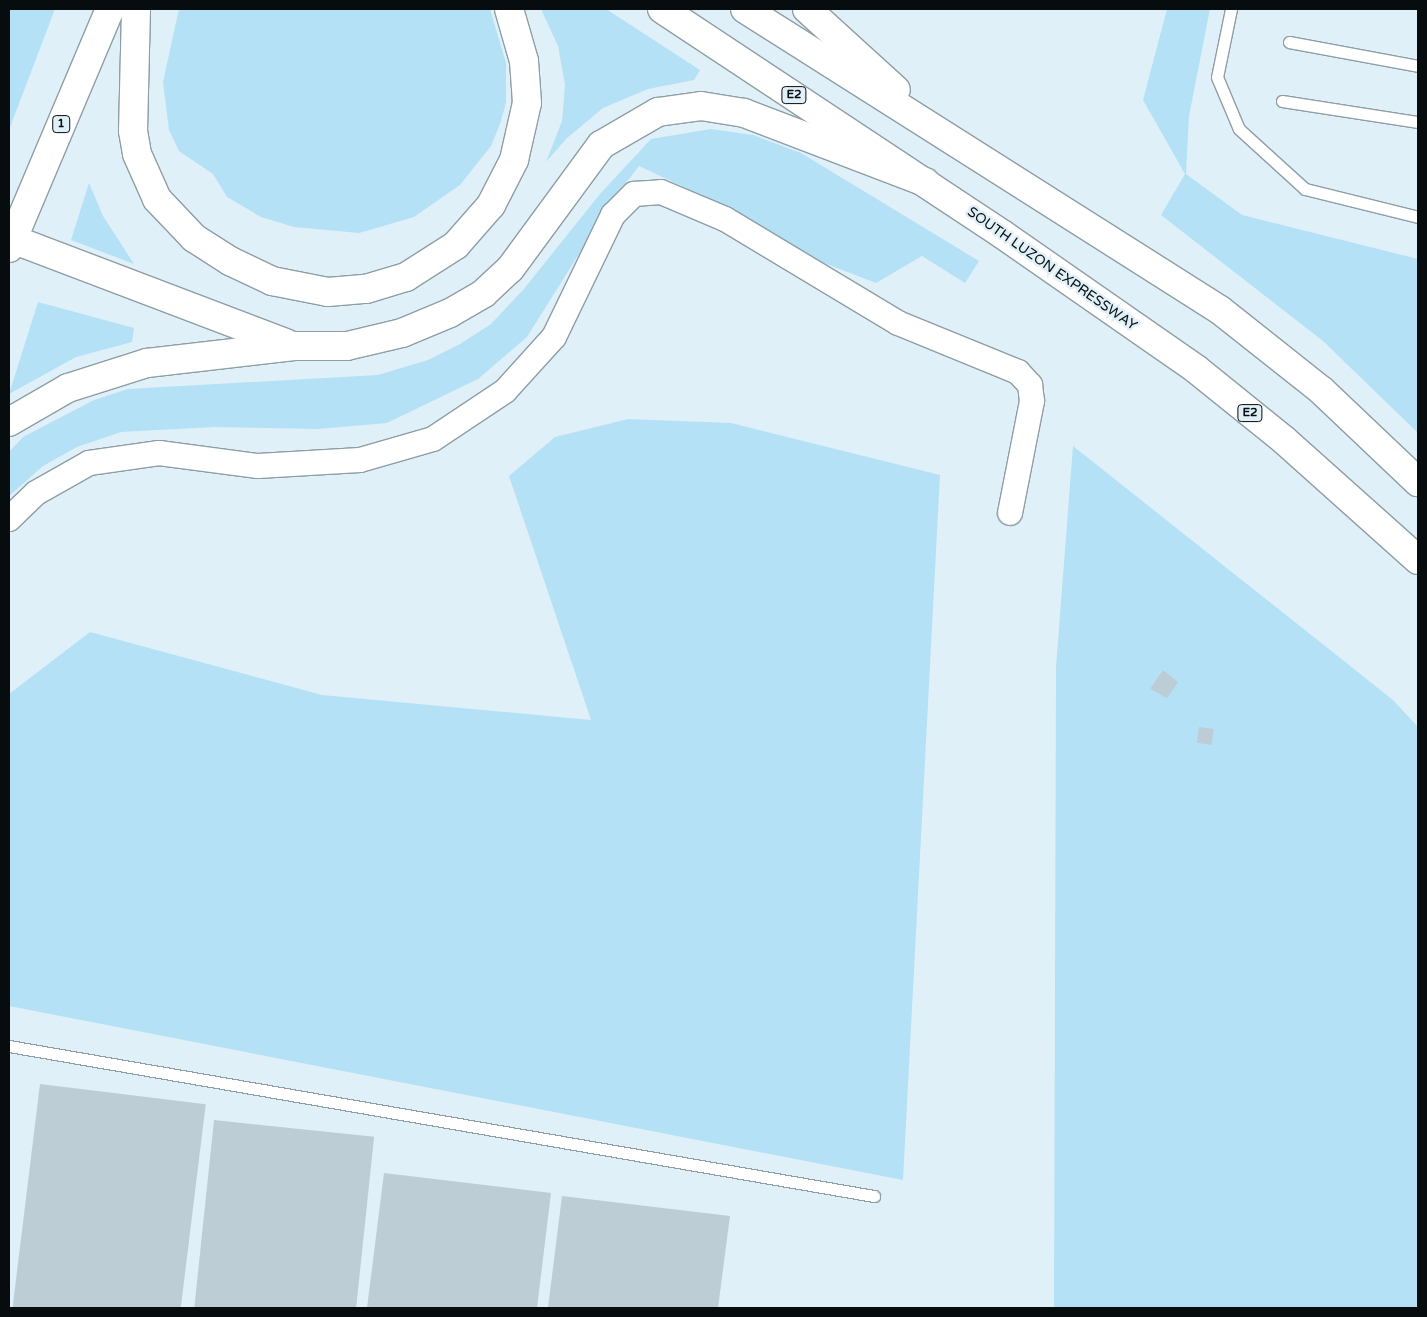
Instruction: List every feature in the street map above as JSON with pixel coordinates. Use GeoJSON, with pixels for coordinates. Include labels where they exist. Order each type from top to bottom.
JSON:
{"type":"FeatureCollection","features":[{"type":"Feature","properties":{"kind":"highway","name":"1"},"geometry":{"type":"LineString","coordinates":[[10,243],[110,9]]}},
{"type":"Feature","properties":{"kind":"highway"},"geometry":{"type":"LineString","coordinates":[[136,9],[133,131],[137,154],[157,199],[194,238],[230,261],[272,282],[328,292],[366,289],[406,277],[456,245],[491,205],[514,160],[526,103],[524,61],[509,9]]}},
{"type":"Feature","properties":{"kind":"highway","name":"SOUTH LUZON EXPRESSWAY"},"geometry":{"type":"LineString","coordinates":[[662,9],[925,182],[1101,302],[1284,440],[1418,560]]}},
{"type":"Feature","properties":{"kind":"highway"},"geometry":{"type":"LineString","coordinates":[[745,9],[1126,247],[1220,310],[1321,390],[1418,482]]}},
{"type":"Feature","properties":{"kind":"highway"},"geometry":{"type":"LineString","coordinates":[[808,9],[951,139]]}},
{"type":"Feature","properties":{"kind":"highway"},"geometry":{"type":"LineString","coordinates":[[9,422],[68,388],[146,363],[294,346],[347,346],[402,333],[484,294],[510,269],[601,145],[658,112],[701,106],[744,113],[925,182]]}},
{"type":"Feature","properties":{"kind":"highway"},"geometry":{"type":"LineString","coordinates":[[10,243],[294,346]]}},
{"type":"Feature","properties":{"kind":"street"},"geometry":{"type":"LineString","coordinates":[[9,519],[36,493],[89,463],[159,453],[258,466],[360,460],[433,439],[505,391],[554,337],[613,215],[634,194],[661,192],[725,219],[898,323],[1018,372],[1030,385],[1032,401],[1010,513]]}},
{"type":"Feature","properties":{"kind":"lane"},"geometry":{"type":"LineString","coordinates":[[1231,9],[1217,77],[1239,129],[1305,189],[1418,217]]}},
{"type":"Feature","properties":{"kind":"lane"},"geometry":{"type":"LineString","coordinates":[[1289,42],[1418,66]]}},
{"type":"Feature","properties":{"kind":"lane"},"geometry":{"type":"LineString","coordinates":[[1282,101],[1418,122]]}},
{"type":"Feature","properties":{"kind":"lane"},"geometry":{"type":"LineString","coordinates":[[9,1046],[874,1196]]}},
{"type":"Feature","properties":{"kind":"shaded area"},"geometry":{"type":"Polygon","coordinates":[[[9,9],[55,9],[9,130],[9,9]]]}},
{"type":"Feature","properties":{"kind":"shaded area"},"geometry":{"type":"Polygon","coordinates":[[[179,9],[490,9],[506,63],[506,103],[500,124],[491,146],[460,185],[414,217],[359,233],[294,227],[261,217],[227,197],[213,174],[179,151],[169,130],[163,82],[179,9]]]}},
{"type":"Feature","properties":{"kind":"shaded area"},"geometry":{"type":"Polygon","coordinates":[[[541,9],[606,9],[700,70],[694,80],[648,89],[603,108],[567,138],[546,162],[562,121],[565,85],[558,46],[541,9]]]}},
{"type":"Feature","properties":{"kind":"shaded area"},"geometry":{"type":"Polygon","coordinates":[[[1167,9],[1210,9],[1189,116],[1186,174],[1242,215],[1418,259],[1418,433],[1323,341],[1161,215],[1185,174],[1143,100],[1167,9]]]}},
{"type":"Feature","properties":{"kind":"shaded area"},"geometry":{"type":"Polygon","coordinates":[[[711,129],[753,135],[801,153],[979,261],[965,283],[922,256],[876,283],[811,258],[733,210],[639,166],[614,198],[527,337],[478,379],[387,423],[318,429],[214,427],[121,432],[77,447],[43,466],[9,496],[9,452],[23,437],[94,400],[128,389],[378,375],[428,360],[460,344],[491,324],[523,290],[600,194],[651,139],[711,129]]]}},
{"type":"Feature","properties":{"kind":"shaded area"},"geometry":{"type":"Polygon","coordinates":[[[89,183],[103,216],[134,264],[71,240],[89,183]]]}},
{"type":"Feature","properties":{"kind":"shaded area"},"geometry":{"type":"Polygon","coordinates":[[[38,302],[134,328],[132,342],[76,357],[9,394],[38,302]]]}},
{"type":"Feature","properties":{"kind":"shaded area"},"geometry":{"type":"Polygon","coordinates":[[[628,419],[731,423],[940,475],[903,1180],[9,1006],[9,694],[90,632],[322,695],[591,720],[509,476],[555,437],[628,419]]]}},
{"type":"Feature","properties":{"kind":"shaded area"},"geometry":{"type":"Polygon","coordinates":[[[1073,446],[1393,700],[1418,727],[1418,1308],[1054,1308],[1056,667],[1073,446]]]}},
{"type":"Feature","properties":{"kind":"building"},"geometry":{"type":"Polygon","coordinates":[[[1163,670],[1178,682],[1167,698],[1150,689],[1163,670]]]}},
{"type":"Feature","properties":{"kind":"building"},"geometry":{"type":"Polygon","coordinates":[[[1199,727],[1214,729],[1212,745],[1197,743],[1199,727]]]}},
{"type":"Feature","properties":{"kind":"building"},"geometry":{"type":"Polygon","coordinates":[[[40,1084],[206,1104],[181,1308],[12,1308],[40,1084]]]}},
{"type":"Feature","properties":{"kind":"building"},"geometry":{"type":"Polygon","coordinates":[[[214,1120],[374,1137],[356,1308],[194,1308],[214,1120]]]}},
{"type":"Feature","properties":{"kind":"building"},"geometry":{"type":"Polygon","coordinates":[[[384,1173],[551,1193],[537,1308],[367,1308],[384,1173]]]}},
{"type":"Feature","properties":{"kind":"building"},"geometry":{"type":"Polygon","coordinates":[[[562,1196],[730,1216],[718,1308],[548,1308],[562,1196]]]}}]}
